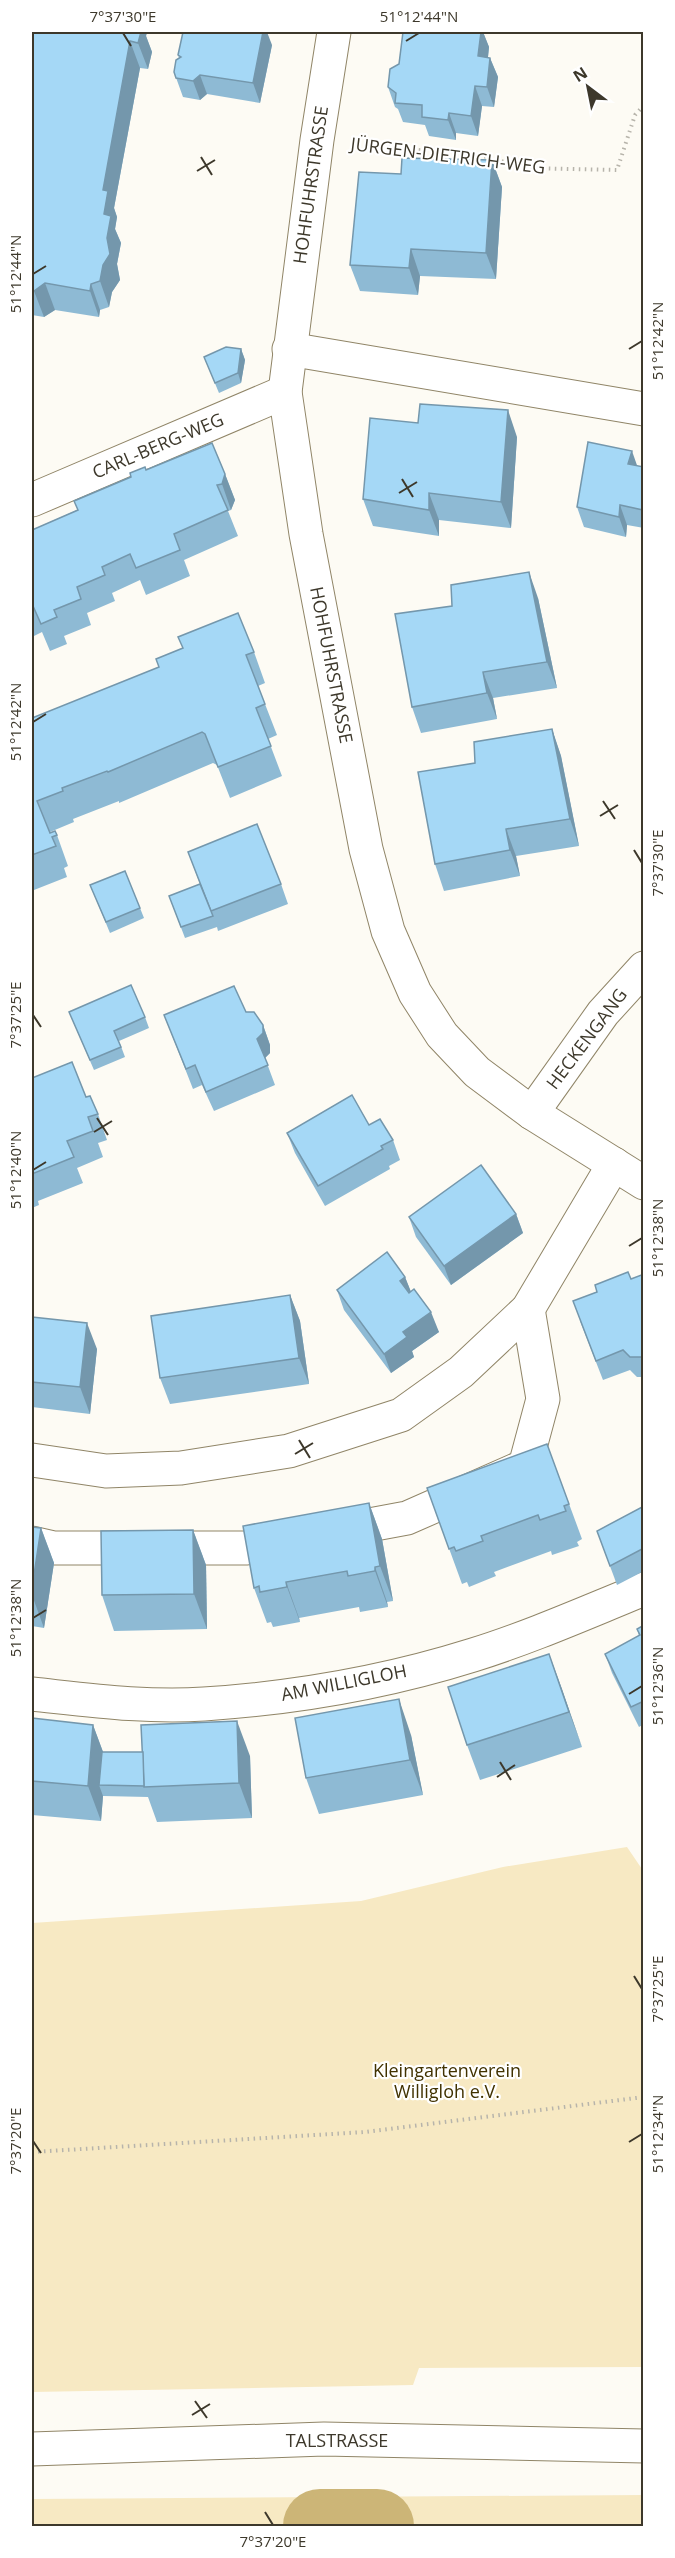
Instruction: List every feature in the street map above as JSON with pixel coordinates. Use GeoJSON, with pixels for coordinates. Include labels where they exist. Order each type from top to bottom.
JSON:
{"type":"FeatureCollection","features":[{"type":"Feature","properties":{"kind":"street","name":"HOHFUHRSTRASSE"},"geometry":{"type":"LineString","coordinates":[[334,32],[317,140],[285,392],[306,534],[366,849],[388,931],[415,993],[442,1035],[477,1072],[532,1113],[644,1183]]}},
{"type":"Feature","properties":{"kind":"street"},"geometry":{"type":"LineString","coordinates":[[289,349],[644,409]]}},
{"type":"Feature","properties":{"kind":"street","name":"CARL-BERG-WEG"},"geometry":{"type":"LineString","coordinates":[[32,500],[285,392]]}},
{"type":"Feature","properties":{"kind":"street","name":"HECKENGANG"},"geometry":{"type":"LineString","coordinates":[[532,1113],[603,1013],[644,968]]}},
{"type":"Feature","properties":{"kind":"street"},"geometry":{"type":"LineString","coordinates":[[32,1460],[106,1471],[181,1468],[289,1451],[401,1414],[461,1372],[528,1309],[614,1164]]}},
{"type":"Feature","properties":{"kind":"street"},"geometry":{"type":"LineString","coordinates":[[32,1543],[54,1548],[246,1548],[406,1518],[525,1466],[543,1399],[528,1309]]}},
{"type":"Feature","properties":{"kind":"street","name":"AM WILLIGLOH"},"geometry":{"type":"LineString","coordinates":[[32,1694],[121,1703],[203,1704],[305,1693],[378,1679],[473,1655],[542,1631],[644,1589]]}},
{"type":"Feature","properties":{"kind":"street","name":"TALSTRASSE"},"geometry":{"type":"LineString","coordinates":[[32,2449],[324,2439],[644,2446]]}},
{"type":"Feature","properties":{"kind":"path","name":"JÜRGEN-DIETRICH-WEG"},"geometry":{"type":"LineString","coordinates":[[317,140],[483,156],[526,168],[617,170],[635,115],[644,105]]}},
{"type":"Feature","properties":{"kind":"path"},"geometry":{"type":"LineString","coordinates":[[32,2152],[365,2132],[644,2097]]}},
{"type":"Feature","properties":{"kind":"green space","name":"Kleingartenverein Willigloh e.V."},"geometry":{"type":"Polygon","coordinates":[[[627,1847],[644,1872],[643,2367],[419,2368],[413,2385],[32,2392],[32,1923],[361,1901],[503,1867],[627,1847]]]}},
{"type":"Feature","properties":{"kind":"green space"},"geometry":{"type":"Polygon","coordinates":[[[643,2495],[643,2526],[32,2526],[32,2499],[643,2495]]]}},
{"type":"Feature","properties":{"kind":"building"},"geometry":{"type":"Polygon","coordinates":[[[32,32],[141,32],[138,43],[130,41],[103,190],[108,191],[104,214],[111,216],[107,238],[110,254],[103,265],[100,281],[91,284],[90,291],[45,283],[34,291],[32,290],[32,32]]]}},
{"type":"Feature","properties":{"kind":"building"},"geometry":{"type":"Polygon","coordinates":[[[183,32],[263,32],[253,83],[200,75],[193,81],[176,78],[174,72],[176,60],[181,57],[178,55],[183,32]]]}},
{"type":"Feature","properties":{"kind":"building"},"geometry":{"type":"Polygon","coordinates":[[[403,32],[481,32],[478,56],[490,58],[487,87],[475,86],[471,116],[449,113],[448,120],[422,117],[422,105],[395,103],[396,93],[388,87],[390,69],[399,64],[403,32]]]}},
{"type":"Feature","properties":{"kind":"building"},"geometry":{"type":"Polygon","coordinates":[[[402,158],[492,160],[486,253],[411,249],[409,268],[350,265],[359,172],[401,174],[402,158]]]}},
{"type":"Feature","properties":{"kind":"building"},"geometry":{"type":"Polygon","coordinates":[[[226,347],[241,349],[238,373],[215,383],[204,357],[226,347]]]}},
{"type":"Feature","properties":{"kind":"building"},"geometry":{"type":"Polygon","coordinates":[[[420,404],[508,410],[501,502],[429,493],[429,510],[363,499],[370,418],[418,423],[420,404]]]}},
{"type":"Feature","properties":{"kind":"building"},"geometry":{"type":"Polygon","coordinates":[[[588,442],[632,451],[628,464],[644,467],[643,510],[620,505],[619,517],[577,507],[588,442]]]}},
{"type":"Feature","properties":{"kind":"building"},"geometry":{"type":"Polygon","coordinates":[[[212,443],[225,474],[222,484],[217,485],[228,510],[174,534],[180,550],[136,568],[130,554],[102,567],[105,575],[77,587],[81,599],[54,610],[57,617],[41,624],[32,606],[32,530],[78,510],[74,501],[131,477],[130,473],[145,467],[146,470],[212,443]]]}},
{"type":"Feature","properties":{"kind":"building"},"geometry":{"type":"Polygon","coordinates":[[[529,572],[547,662],[483,672],[487,693],[412,707],[395,614],[452,606],[451,585],[529,572]]]}},
{"type":"Feature","properties":{"kind":"building"},"geometry":{"type":"Polygon","coordinates":[[[238,613],[254,652],[246,655],[265,704],[256,708],[271,746],[218,767],[205,734],[202,732],[108,772],[62,788],[63,791],[37,801],[50,833],[55,831],[57,835],[52,837],[56,846],[32,855],[32,718],[159,667],[156,659],[183,648],[178,637],[238,613]]]}},
{"type":"Feature","properties":{"kind":"building"},"geometry":{"type":"Polygon","coordinates":[[[552,729],[570,819],[506,829],[510,850],[435,864],[418,772],[475,763],[474,742],[552,729]]]}},
{"type":"Feature","properties":{"kind":"building"},"geometry":{"type":"Polygon","coordinates":[[[257,824],[281,884],[211,911],[188,852],[257,824]]]}},
{"type":"Feature","properties":{"kind":"building"},"geometry":{"type":"Polygon","coordinates":[[[125,871],[140,908],[106,922],[90,885],[125,871]]]}},
{"type":"Feature","properties":{"kind":"building"},"geometry":{"type":"Polygon","coordinates":[[[200,884],[213,916],[181,927],[169,896],[200,884]]]}},
{"type":"Feature","properties":{"kind":"building"},"geometry":{"type":"Polygon","coordinates":[[[131,985],[145,1017],[114,1031],[121,1047],[90,1060],[69,1012],[131,985]]]}},
{"type":"Feature","properties":{"kind":"building"},"geometry":{"type":"Polygon","coordinates":[[[234,986],[246,1012],[254,1012],[263,1025],[263,1033],[257,1039],[268,1065],[206,1092],[195,1065],[186,1069],[164,1015],[234,986]]]}},
{"type":"Feature","properties":{"kind":"building"},"geometry":{"type":"Polygon","coordinates":[[[72,1062],[86,1097],[90,1096],[98,1114],[88,1117],[93,1131],[67,1141],[74,1157],[32,1174],[32,1078],[72,1062]]]}},
{"type":"Feature","properties":{"kind":"building"},"geometry":{"type":"Polygon","coordinates":[[[352,1095],[369,1125],[380,1119],[393,1140],[381,1146],[383,1149],[318,1186],[287,1133],[352,1095]]]}},
{"type":"Feature","properties":{"kind":"building"},"geometry":{"type":"Polygon","coordinates":[[[481,1165],[516,1214],[444,1266],[409,1217],[481,1165]]]}},
{"type":"Feature","properties":{"kind":"building"},"geometry":{"type":"Polygon","coordinates":[[[387,1252],[405,1277],[400,1281],[409,1293],[414,1289],[431,1312],[403,1332],[407,1337],[384,1354],[337,1290],[387,1252]]]}},
{"type":"Feature","properties":{"kind":"building"},"geometry":{"type":"Polygon","coordinates":[[[628,1272],[631,1279],[644,1274],[644,1357],[630,1357],[623,1350],[596,1361],[573,1301],[597,1292],[595,1285],[628,1272]]]}},
{"type":"Feature","properties":{"kind":"building"},"geometry":{"type":"Polygon","coordinates":[[[290,1295],[299,1358],[160,1378],[151,1316],[290,1295]]]}},
{"type":"Feature","properties":{"kind":"building"},"geometry":{"type":"Polygon","coordinates":[[[32,1317],[87,1323],[80,1387],[32,1382],[32,1317]]]}},
{"type":"Feature","properties":{"kind":"building"},"geometry":{"type":"Polygon","coordinates":[[[547,1444],[569,1504],[564,1506],[566,1511],[540,1520],[538,1515],[481,1536],[483,1541],[456,1551],[454,1547],[449,1549],[427,1488],[547,1444]]]}},
{"type":"Feature","properties":{"kind":"building"},"geometry":{"type":"Polygon","coordinates":[[[369,1503],[380,1566],[375,1567],[375,1571],[348,1576],[347,1571],[286,1582],[287,1587],[260,1592],[259,1586],[254,1588],[243,1526],[369,1503]]]}},
{"type":"Feature","properties":{"kind":"building"},"geometry":{"type":"Polygon","coordinates":[[[644,1506],[644,1548],[610,1566],[597,1531],[644,1506]]]}},
{"type":"Feature","properties":{"kind":"building"},"geometry":{"type":"Polygon","coordinates":[[[32,1527],[41,1528],[32,1588],[32,1527]]]}},
{"type":"Feature","properties":{"kind":"building"},"geometry":{"type":"Polygon","coordinates":[[[193,1530],[194,1594],[102,1595],[101,1531],[193,1530]]]}},
{"type":"Feature","properties":{"kind":"building"},"geometry":{"type":"Polygon","coordinates":[[[644,1625],[644,1701],[631,1707],[605,1654],[640,1635],[637,1629],[644,1625]]]}},
{"type":"Feature","properties":{"kind":"building"},"geometry":{"type":"Polygon","coordinates":[[[549,1654],[569,1712],[467,1745],[448,1687],[549,1654]]]}},
{"type":"Feature","properties":{"kind":"building"},"geometry":{"type":"Polygon","coordinates":[[[399,1699],[410,1760],[306,1778],[295,1718],[399,1699]]]}},
{"type":"Feature","properties":{"kind":"building"},"geometry":{"type":"Polygon","coordinates":[[[32,1718],[93,1725],[88,1786],[32,1781],[32,1718]]]}},
{"type":"Feature","properties":{"kind":"building"},"geometry":{"type":"Polygon","coordinates":[[[237,1721],[239,1783],[144,1787],[141,1725],[237,1721]]]}},
{"type":"Feature","properties":{"kind":"building"},"geometry":{"type":"Polygon","coordinates":[[[102,1752],[143,1752],[144,1786],[99,1785],[102,1752]]]}},
{"type":"Feature","properties":{"kind":"waterway"},"geometry":{"type":"LineString","coordinates":[[320,2526],[377,2526]]}}]}
